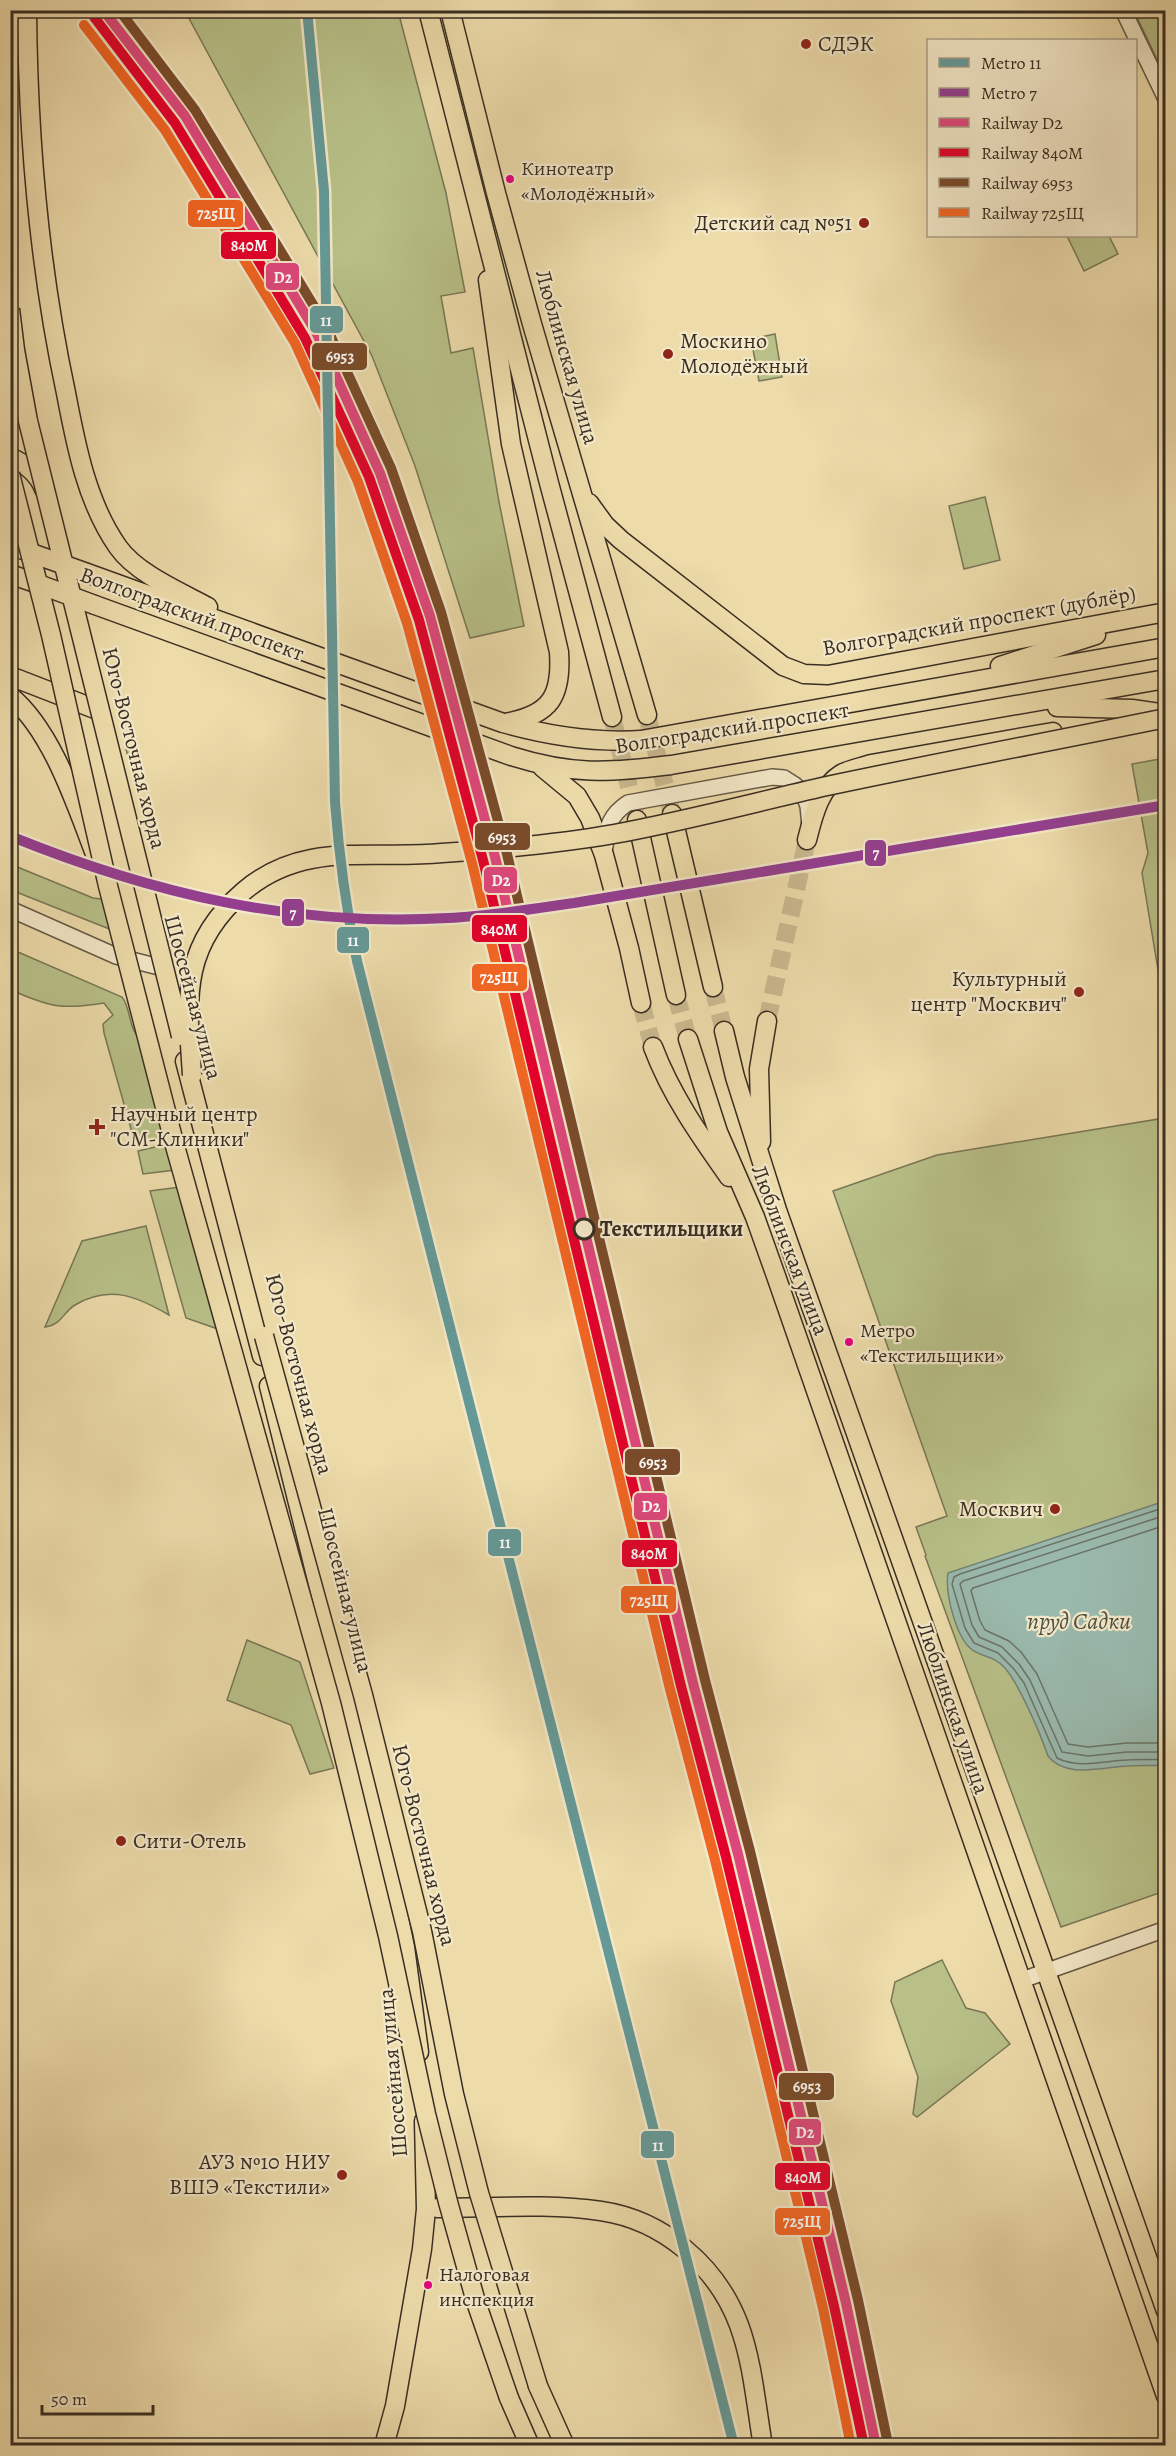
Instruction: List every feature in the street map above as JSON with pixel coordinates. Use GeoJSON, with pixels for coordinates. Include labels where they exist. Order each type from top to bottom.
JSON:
{"type":"FeatureCollection","features":[{"type":"Feature","properties":{"kind":"main road"},"geometry":{"type":"LineString","coordinates":[[27,10],[32,158],[42,261],[75,440],[90,491],[108,531],[119,549],[135,565],[170,587],[259,635]]}},
{"type":"Feature","properties":{"kind":"main road","name":"Люблинская улица"},"geometry":{"type":"LineString","coordinates":[[428,10],[549,483],[612,717]]}},
{"type":"Feature","properties":{"kind":"main road","name":"Люблинская улица"},"geometry":{"type":"LineString","coordinates":[[453,15],[496,193],[647,715]]}},
{"type":"Feature","properties":{"kind":"main road"},"geometry":{"type":"LineString","coordinates":[[483,226],[491,311],[511,444],[559,652],[560,670],[555,695],[547,706],[534,716],[503,723]]}},
{"type":"Feature","properties":{"kind":"main road","name":"Юго-Восточная хорда"},"geometry":{"type":"LineString","coordinates":[[10,309],[28,421],[192,1075],[363,1695],[422,1931],[454,2094],[479,2193],[538,2386],[565,2445]]}},
{"type":"Feature","properties":{"kind":"main road","name":"Шоссейная улица"},"geometry":{"type":"LineString","coordinates":[[10,457],[27,465],[35,473],[46,496],[95,709],[159,967],[249,1305],[391,1879],[405,1947],[417,2023],[423,2098],[426,2209],[422,2249],[395,2406],[384,2445]]}},
{"type":"Feature","properties":{"kind":"main road"},"geometry":{"type":"LineString","coordinates":[[10,474],[51,635],[108,886],[176,1146],[331,1703],[388,1936],[426,2114],[448,2202],[476,2302],[509,2398],[530,2445]]}},
{"type":"Feature","properties":{"kind":"main road","name":"Волгоградский проспект (дублёр)"},"geometry":{"type":"LineString","coordinates":[[580,489],[605,525],[621,540],[783,666],[804,674],[828,675],[1164,612]]}},
{"type":"Feature","properties":{"kind":"main road","name":"Волгоградский проспект"},"geometry":{"type":"LineString","coordinates":[[10,545],[503,723],[562,737],[615,742],[640,740],[1166,647]]}},
{"type":"Feature","properties":{"kind":"main road","name":"Волгоградский проспект"},"geometry":{"type":"LineString","coordinates":[[10,574],[511,756],[538,764],[586,772],[619,772],[671,765],[1166,679]]}},
{"type":"Feature","properties":{"kind":"main road","name":"Волгоградский проспект (дублёр)"},"geometry":{"type":"LineString","coordinates":[[939,686],[1164,612]]}},
{"type":"Feature","properties":{"kind":"main road"},"geometry":{"type":"LineString","coordinates":[[10,676],[95,709]]}},
{"type":"Feature","properties":{"kind":"main road"},"geometry":{"type":"LineString","coordinates":[[10,696],[32,721],[65,777],[108,886]]}},
{"type":"Feature","properties":{"kind":"main road"},"geometry":{"type":"LineString","coordinates":[[984,709],[1081,706],[1132,709],[1166,718]]}},
{"type":"Feature","properties":{"kind":"main road"},"geometry":{"type":"LineString","coordinates":[[192,1075],[187,1007],[196,956],[207,934],[225,910],[245,890],[269,874],[294,862],[320,856],[348,854],[434,854],[509,848],[613,834],[830,786],[1166,718]]}},
{"type":"Feature","properties":{"kind":"main road"},"geometry":{"type":"LineString","coordinates":[[809,833],[822,795],[830,783],[844,773],[871,764],[1114,722],[1166,718]]}},
{"type":"Feature","properties":{"kind":"main road"},"geometry":{"type":"LineString","coordinates":[[538,764],[577,796],[590,818],[604,855],[630,948],[641,1003]]}},
{"type":"Feature","properties":{"kind":"main road"},"geometry":{"type":"LineString","coordinates":[[672,814],[713,987]]}},
{"type":"Feature","properties":{"kind":"main road"},"geometry":{"type":"LineString","coordinates":[[637,820],[676,995]]}},
{"type":"Feature","properties":{"kind":"main road"},"geometry":{"type":"LineString","coordinates":[[761,1159],[759,1069],[767,1021]]}},
{"type":"Feature","properties":{"kind":"main road","name":"Люблинская улица"},"geometry":{"type":"LineString","coordinates":[[724,1031],[735,1077],[761,1159],[1166,2311]]}},
{"type":"Feature","properties":{"kind":"main road","name":"Люблинская улица"},"geometry":{"type":"LineString","coordinates":[[688,1040],[718,1132],[776,1276],[1166,2396]]}},
{"type":"Feature","properties":{"kind":"main road"},"geometry":{"type":"LineString","coordinates":[[653,1047],[662,1071],[680,1106],[748,1205]]}},
{"type":"Feature","properties":{"kind":"main road"},"geometry":{"type":"LineString","coordinates":[[426,2209],[553,2207],[602,2211],[642,2223],[676,2242],[702,2264],[726,2298],[739,2325],[748,2360],[763,2445]]}},
{"type":"Feature","properties":{"kind":"street"},"geometry":{"type":"LineString","coordinates":[[1123,10],[1166,99]]}},
{"type":"Feature","properties":{"kind":"street"},"geometry":{"type":"LineString","coordinates":[[604,855],[607,825],[613,815],[628,803],[759,778],[784,778],[795,784],[803,793],[808,806],[809,833]]}},
{"type":"Feature","properties":{"kind":"street"},"geometry":{"type":"LineString","coordinates":[[10,909],[116,956],[159,967]]}},
{"type":"Feature","properties":{"kind":"street"},"geometry":{"type":"LineString","coordinates":[[1023,1980],[1166,1929]]}},
{"type":"Feature","properties":{"kind":"green space"},"geometry":{"type":"Polygon","coordinates":[[[185,11],[398,11],[446,193],[465,292],[441,296],[451,353],[473,348],[499,502],[524,626],[470,638],[415,466],[372,356],[185,11]]]}},
{"type":"Feature","properties":{"kind":"green space"},"geometry":{"type":"Polygon","coordinates":[[[1134,11],[1165,11],[1165,76],[1134,11]]]}},
{"type":"Feature","properties":{"kind":"green space"},"geometry":{"type":"Polygon","coordinates":[[[1067,237],[1110,237],[1118,254],[1084,271],[1067,237]]]}},
{"type":"Feature","properties":{"kind":"green space"},"geometry":{"type":"Polygon","coordinates":[[[775,334],[782,377],[759,381],[751,339],[775,334]]]}},
{"type":"Feature","properties":{"kind":"green space"},"geometry":{"type":"Polygon","coordinates":[[[985,497],[1000,560],[964,569],[949,506],[985,497]]]}},
{"type":"Feature","properties":{"kind":"green space"},"geometry":{"type":"Polygon","coordinates":[[[131,747],[139,751],[143,767],[141,773],[135,775],[132,773],[126,749],[131,747]]]}},
{"type":"Feature","properties":{"kind":"green space"},"geometry":{"type":"Polygon","coordinates":[[[1166,758],[1165,1012],[1142,873],[1148,853],[1132,764],[1166,758]]]}},
{"type":"Feature","properties":{"kind":"green space"},"geometry":{"type":"Polygon","coordinates":[[[10,864],[93,898],[109,900],[112,930],[11,890],[10,864]]]}},
{"type":"Feature","properties":{"kind":"green space"},"geometry":{"type":"Polygon","coordinates":[[[11,949],[122,997],[138,1037],[164,1136],[135,1143],[104,1033],[103,1024],[113,1015],[104,1003],[77,1006],[56,1005],[11,990],[11,949]]]}},
{"type":"Feature","properties":{"kind":"green space","name":"Москвич"},"geometry":{"type":"Polygon","coordinates":[[[1165,1118],[1165,1891],[1061,1927],[916,1527],[947,1516],[833,1191],[937,1155],[1165,1118]]]}},
{"type":"Feature","properties":{"kind":"green space"},"geometry":{"type":"Polygon","coordinates":[[[168,1144],[175,1170],[143,1174],[138,1151],[168,1144]]]}},
{"type":"Feature","properties":{"kind":"green space"},"geometry":{"type":"Polygon","coordinates":[[[180,1187],[217,1325],[215,1328],[186,1318],[150,1191],[180,1187]]]}},
{"type":"Feature","properties":{"kind":"green space"},"geometry":{"type":"Polygon","coordinates":[[[146,1226],[169,1315],[135,1298],[124,1295],[100,1295],[75,1305],[59,1321],[45,1327],[82,1241],[146,1226]]]}},
{"type":"Feature","properties":{"kind":"green space"},"geometry":{"type":"Polygon","coordinates":[[[247,1640],[300,1662],[334,1768],[310,1774],[291,1725],[227,1700],[247,1640]]]}},
{"type":"Feature","properties":{"kind":"green space"},"geometry":{"type":"Polygon","coordinates":[[[942,1960],[966,2008],[985,2013],[1010,2044],[917,2117],[913,2114],[918,2077],[891,2001],[895,1982],[942,1960]]]}},
{"type":"Feature","properties":{"kind":"water","name":"пруд Садки"},"geometry":{"type":"Polygon","coordinates":[[[1165,1501],[1165,1765],[1085,1770],[1065,1767],[1048,1756],[1023,1698],[1005,1668],[996,1661],[974,1651],[965,1642],[952,1612],[948,1591],[948,1573],[1165,1501]]]}},
{"type":"Feature","properties":{"kind":"tunnel"},"geometry":{"type":"LineString","coordinates":[[647,715],[672,814]]}},
{"type":"Feature","properties":{"kind":"tunnel"},"geometry":{"type":"LineString","coordinates":[[612,717],[637,820]]}},
{"type":"Feature","properties":{"kind":"tunnel"},"geometry":{"type":"LineString","coordinates":[[767,1021],[807,840]]}},
{"type":"Feature","properties":{"kind":"tunnel"},"geometry":{"type":"LineString","coordinates":[[713,987],[724,1031]]}},
{"type":"Feature","properties":{"kind":"tunnel"},"geometry":{"type":"LineString","coordinates":[[676,995],[688,1039]]}},
{"type":"Feature","properties":{"kind":"tunnel"},"geometry":{"type":"LineString","coordinates":[[641,1003],[653,1047]]}},
{"type":"Feature","properties":{"kind":"metro line","name":"11"},"geometry":{"type":"LineString","coordinates":[[307,10],[324,191],[335,802],[349,921],[357,961],[734,2446]]}},
{"type":"Feature","properties":{"kind":"metro line","name":"7"},"geometry":{"type":"LineString","coordinates":[[10,836],[117,875],[225,902],[334,917],[448,918],[574,903],[1166,805]]}},
{"type":"Feature","properties":{"kind":"rail line","name":"D2"},"geometry":{"type":"LineString","coordinates":[[103,10],[185,116],[316,332],[380,473],[430,616],[495,857],[693,1683],[738,1854],[846,2303],[876,2446]]}},
{"type":"Feature","properties":{"kind":"rail line","name":"6953"},"geometry":{"type":"LineString","coordinates":[[119,10],[195,110],[326,326],[391,468],[441,612],[507,854],[705,1680],[750,1851],[858,2300],[888,2444]]}},
{"type":"Feature","properties":{"kind":"rail line","name":"840М"},"geometry":{"type":"LineString","coordinates":[[94,17],[175,123],[305,338],[369,477],[419,620],[483,860],[681,1686],[726,1857],[834,2306],[864,2446]]}},
{"type":"Feature","properties":{"kind":"rail line","name":"725Щ"},"geometry":{"type":"LineString","coordinates":[[84,25],[165,130],[295,343],[358,482],[407,623],[472,863],[670,1689],[715,1860],[823,2308],[851,2446]]}},
{"type":"Feature","properties":{"kind":"place","name":"СДЭК"},"geometry":{"type":"Point","coordinates":[806,44]}},
{"type":"Feature","properties":{"kind":"place","name":"Кинотеатр «Молодёжный»"},"geometry":{"type":"Point","coordinates":[510,179]}},
{"type":"Feature","properties":{"kind":"place","name":"Детский сад №51"},"geometry":{"type":"Point","coordinates":[864,223]}},
{"type":"Feature","properties":{"kind":"place","name":"Москино Молодёжный"},"geometry":{"type":"Point","coordinates":[668,354]}},
{"type":"Feature","properties":{"kind":"place","name":"Культурный центр \"Москвич\""},"geometry":{"type":"Point","coordinates":[1079,992]}},
{"type":"Feature","properties":{"kind":"place","name":"Научный центр \"СМ-Клиники\""},"geometry":{"type":"Point","coordinates":[97,1127]}},
{"type":"Feature","properties":{"kind":"place","name":"Текстильщики"},"geometry":{"type":"Point","coordinates":[584,1229]}},
{"type":"Feature","properties":{"kind":"place","name":"Метро «Текстильщики»"},"geometry":{"type":"Point","coordinates":[849,1342]}},
{"type":"Feature","properties":{"kind":"place","name":"Москвич"},"geometry":{"type":"Point","coordinates":[1055,1509]}},
{"type":"Feature","properties":{"kind":"place","name":"Сити-Отель"},"geometry":{"type":"Point","coordinates":[121,1841]}},
{"type":"Feature","properties":{"kind":"place","name":"АУЗ №10 НИУ ВШЭ «Текстили»"},"geometry":{"type":"Point","coordinates":[342,2175]}},
{"type":"Feature","properties":{"kind":"place","name":"Налоговая инспекция"},"geometry":{"type":"Point","coordinates":[428,2285]}}]}
